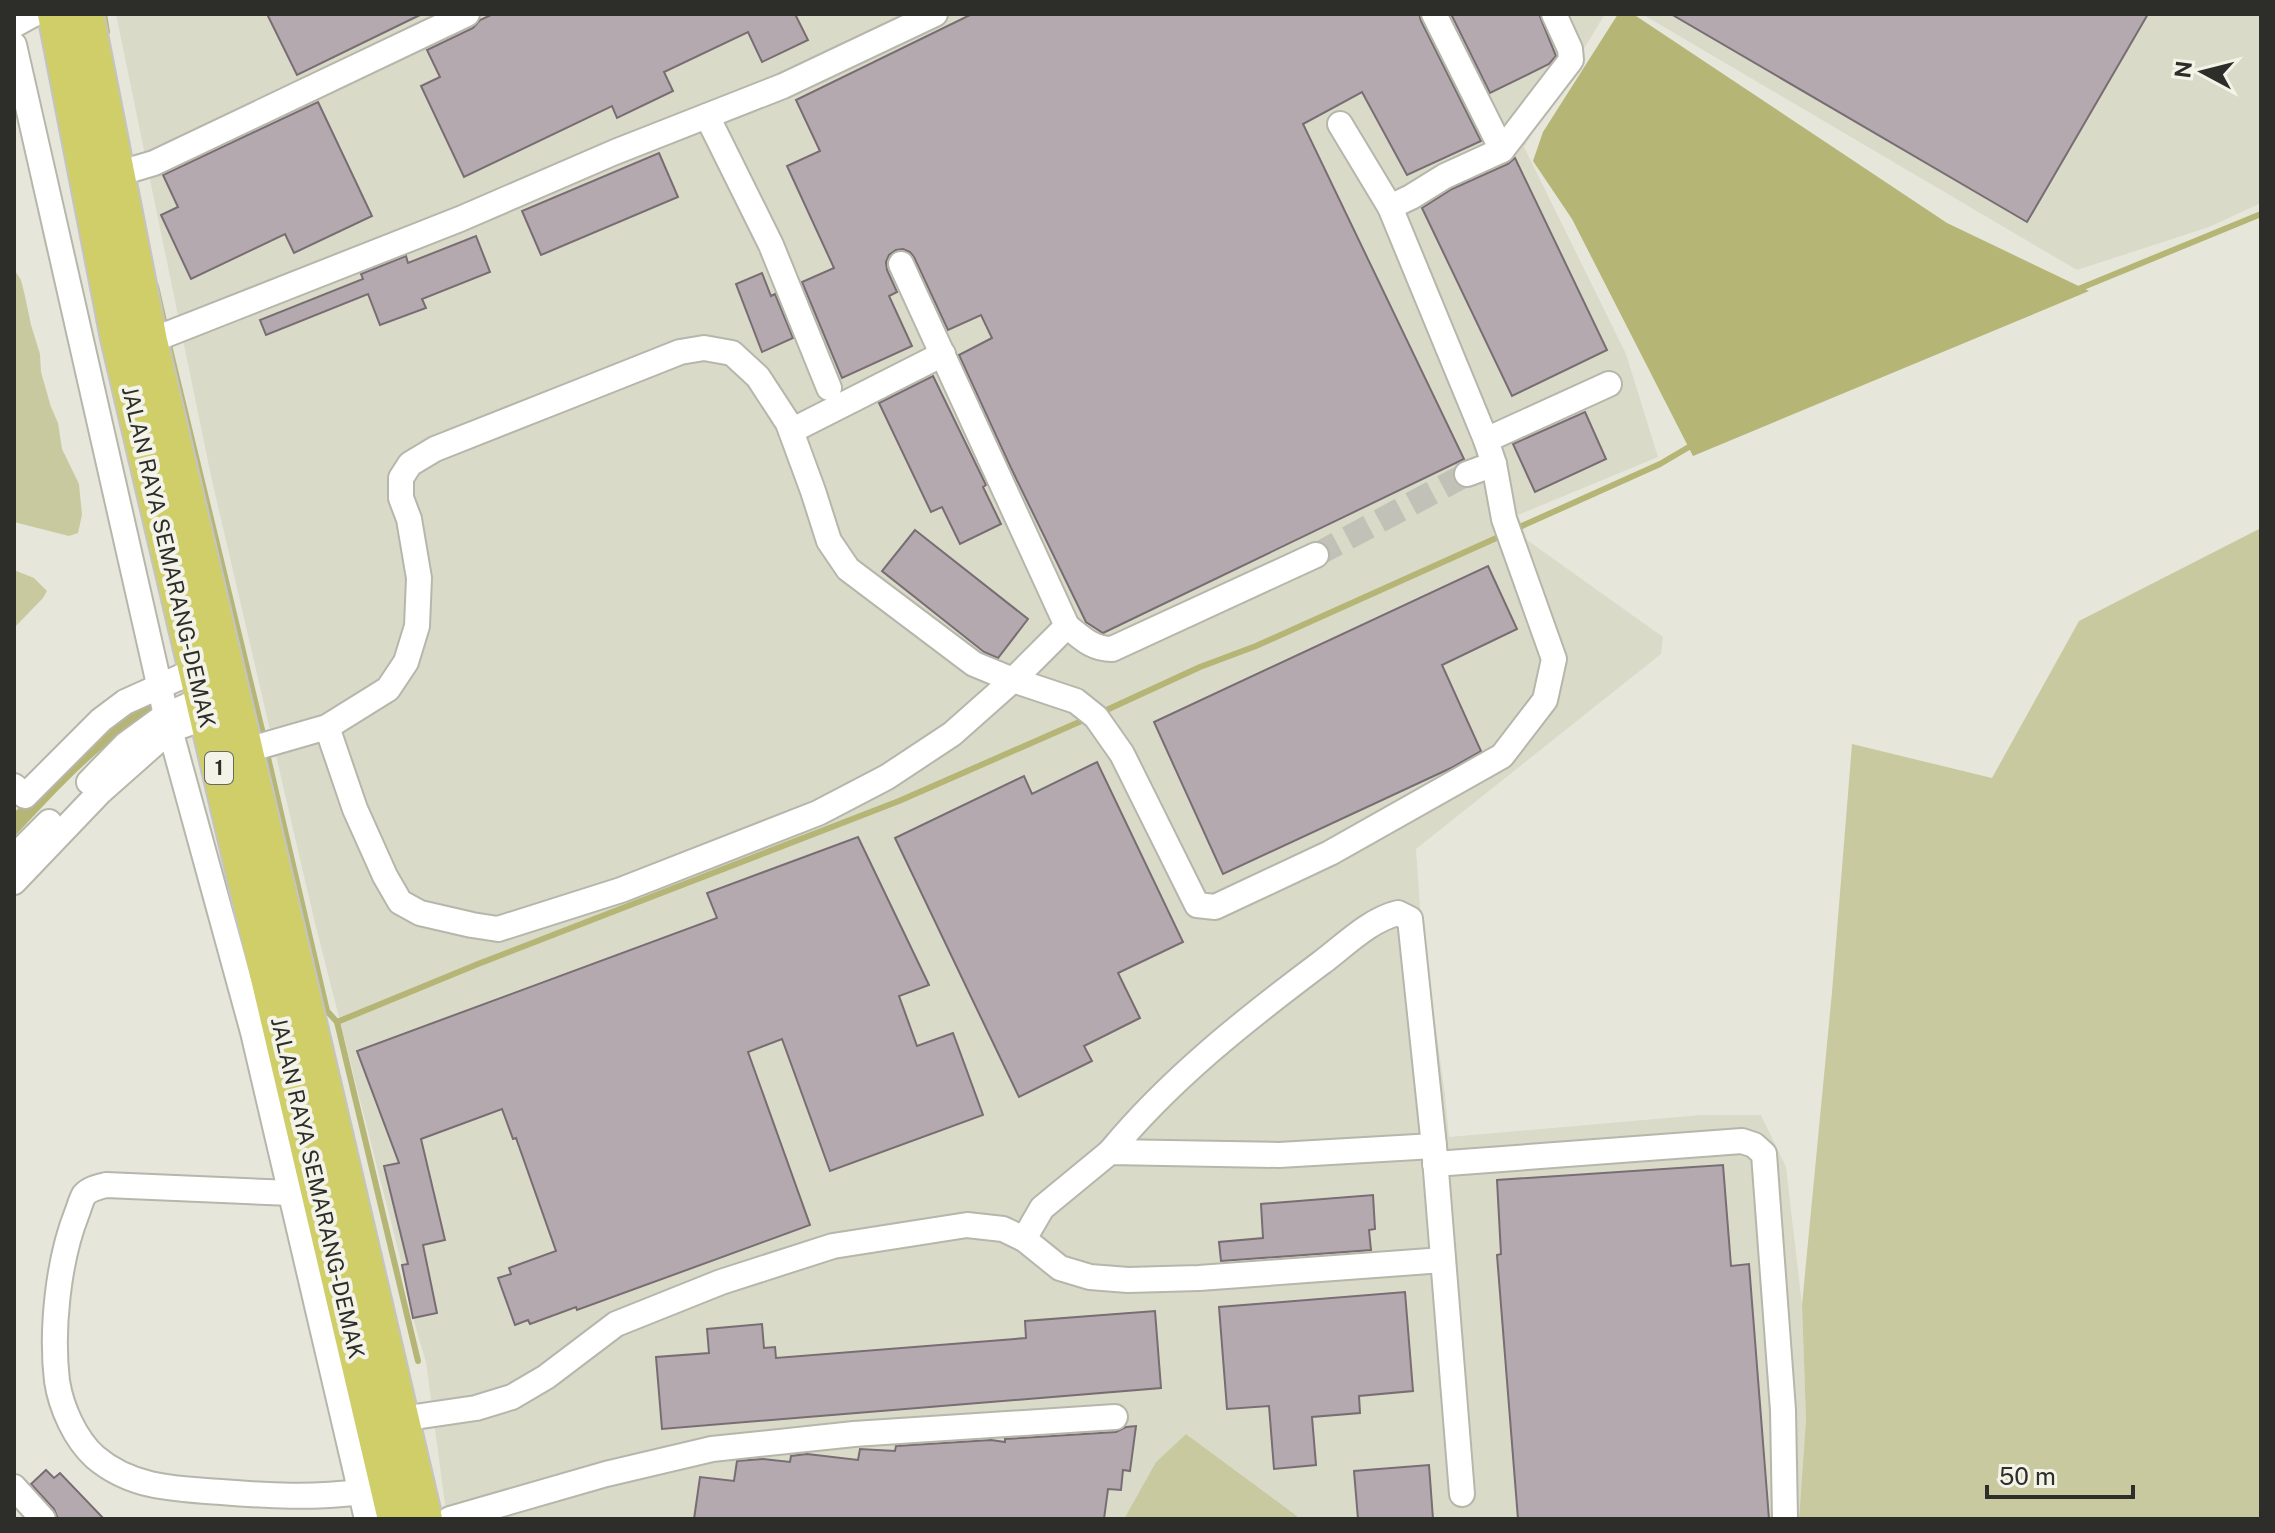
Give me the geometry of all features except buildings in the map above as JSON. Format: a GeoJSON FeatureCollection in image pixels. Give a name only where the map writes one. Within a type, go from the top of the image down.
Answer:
{"type":"FeatureCollection","features":[{"type":"Feature","properties":{"kind":"highway","name":"JALAN RAYA SEMARANG-DEMAK"},"geometry":{"type":"LineString","coordinates":[[55,14],[118,338],[210,699],[395,1519]]}},
{"type":"Feature","properties":{"kind":"highway","name":"JALAN RAYA SEMARANG-DEMAK"},"geometry":{"type":"LineString","coordinates":[[86,14],[150,341],[210,699],[244,751],[425,1519]]}},
{"type":"Feature","properties":{"kind":"street"},"geometry":{"type":"LineString","coordinates":[[14,25],[34,14]]}},
{"type":"Feature","properties":{"kind":"street"},"geometry":{"type":"LineString","coordinates":[[117,174],[154,163],[467,14]]}},
{"type":"Feature","properties":{"kind":"street"},"geometry":{"type":"LineString","coordinates":[[150,341],[460,219],[615,152],[783,86],[935,14]]}},
{"type":"Feature","properties":{"kind":"street"},"geometry":{"type":"LineString","coordinates":[[1434,14],[1502,150]]}},
{"type":"Feature","properties":{"kind":"street"},"geometry":{"type":"LineString","coordinates":[[1390,207],[1445,176],[1502,150],[1571,60],[1570,49],[1554,14]]}},
{"type":"Feature","properties":{"kind":"street"},"geometry":{"type":"LineString","coordinates":[[14,45],[159,686],[237,974],[367,1519]]}},
{"type":"Feature","properties":{"kind":"street"},"geometry":{"type":"LineString","coordinates":[[707,116],[771,245],[829,388]]}},
{"type":"Feature","properties":{"kind":"street"},"geometry":{"type":"LineString","coordinates":[[244,751],[327,727],[388,689],[406,662],[417,626],[419,578],[409,519],[401,498],[401,478],[410,464],[435,449],[680,352],[704,348],[732,353],[758,377],[788,423],[829,541],[848,569],[974,664],[1076,701],[1096,717],[1122,754],[1197,905],[1215,907],[1330,853],[1502,756],[1545,700],[1554,659],[1504,519],[1494,464],[1486,440],[1390,207],[1340,124]]}},
{"type":"Feature","properties":{"kind":"street"},"geometry":{"type":"LineString","coordinates":[[901,264],[1067,626],[1091,646],[1112,649],[1316,555]]}},
{"type":"Feature","properties":{"kind":"street"},"geometry":{"type":"LineString","coordinates":[[791,431],[943,354]]}},
{"type":"Feature","properties":{"kind":"street"},"geometry":{"type":"LineString","coordinates":[[1486,440],[1609,384]]}},
{"type":"Feature","properties":{"kind":"street"},"geometry":{"type":"LineString","coordinates":[[1467,474],[1494,464]]}},
{"type":"Feature","properties":{"kind":"street"},"geometry":{"type":"LineString","coordinates":[[327,727],[355,809],[400,902],[420,913],[498,929],[621,890],[818,813],[887,777],[952,734],[1067,626]]}},
{"type":"Feature","properties":{"kind":"street"},"geometry":{"type":"LineString","coordinates":[[18,796],[125,702],[159,686],[210,699]]}},
{"type":"Feature","properties":{"kind":"street"},"geometry":{"type":"LineString","coordinates":[[15,854],[125,745],[210,699]]}},
{"type":"Feature","properties":{"kind":"street"},"geometry":{"type":"LineString","coordinates":[[14,882],[168,722]]}},
{"type":"Feature","properties":{"kind":"street"},"geometry":{"type":"LineString","coordinates":[[1024,1239],[1042,1208],[1110,1152],[1194,1064],[1376,922],[1398,913],[1410,919],[1435,1155],[1462,1494]]}},
{"type":"Feature","properties":{"kind":"street"},"geometry":{"type":"LineString","coordinates":[[1110,1152],[1435,1155],[1742,1141],[1754,1145],[1764,1154],[1783,1410],[1785,1519]]}},
{"type":"Feature","properties":{"kind":"street"},"geometry":{"type":"LineString","coordinates":[[291,1193],[106,1185],[84,1195],[73,1224],[60,1284],[55,1345],[58,1384],[70,1423],[92,1455],[121,1476],[152,1486],[180,1490],[297,1498],[361,1492]]}},
{"type":"Feature","properties":{"kind":"street"},"geometry":{"type":"LineString","coordinates":[[401,1419],[476,1408],[512,1397],[546,1377],[616,1324],[721,1282],[833,1246],[967,1225],[1003,1229],[1024,1239],[1060,1268],[1090,1277],[1128,1280],[1199,1278],[1443,1260]]}},
{"type":"Feature","properties":{"kind":"street"},"geometry":{"type":"LineString","coordinates":[[450,1519],[606,1474],[712,1449],[854,1434],[1115,1417]]}},
{"type":"Feature","properties":{"kind":"street"},"geometry":{"type":"LineString","coordinates":[[14,1487],[43,1519]]}},
{"type":"Feature","properties":{"kind":"shaded area"},"geometry":{"type":"Polygon","coordinates":[[[116,14],[1605,14],[1524,147],[1626,354],[1658,457],[1518,515],[1527,540],[1663,637],[1661,654],[1416,849],[1421,921],[1449,1137],[1701,1115],[1761,1115],[1786,1167],[1802,1305],[1806,1420],[1799,1519],[1301,1519],[1186,1434],[1156,1462],[1124,1519],[447,1519],[426,1362],[314,919],[211,476],[116,14]]]}},
{"type":"Feature","properties":{"kind":"shaded area"},"geometry":{"type":"Polygon","coordinates":[[[1618,14],[1633,14],[1947,223],[2089,291],[1693,456],[1572,219],[1533,161],[1543,132],[1618,14]]]}},
{"type":"Feature","properties":{"kind":"shaded area"},"geometry":{"type":"Polygon","coordinates":[[[1642,14],[2261,14],[2261,203],[2209,227],[2077,270],[1642,14]]]}},
{"type":"Feature","properties":{"kind":"shaded area"},"geometry":{"type":"Polygon","coordinates":[[[151,700],[156,710],[98,752],[14,837],[14,813],[89,735],[151,700]]]}},
{"type":"Feature","properties":{"kind":"green space"},"geometry":{"type":"Polygon","coordinates":[[[14,269],[21,280],[62,449],[79,484],[82,515],[78,533],[69,536],[14,522],[14,269]]]}},
{"type":"Feature","properties":{"kind":"green space"},"geometry":{"type":"Polygon","coordinates":[[[2261,528],[2261,1519],[1799,1519],[1806,1420],[1802,1305],[1852,744],[1992,778],[2079,621],[2261,528]]]}},
{"type":"Feature","properties":{"kind":"green space"},"geometry":{"type":"Polygon","coordinates":[[[14,570],[34,578],[47,591],[14,628],[14,570]]]}},
{"type":"Feature","properties":{"kind":"green space"},"geometry":{"type":"Polygon","coordinates":[[[1186,1434],[1301,1519],[1124,1519],[1156,1462],[1186,1434]]]}},
{"type":"Feature","properties":{"kind":"waterway"},"geometry":{"type":"LineString","coordinates":[[104,14],[107,32]]}},
{"type":"Feature","properties":{"kind":"waterway"},"geometry":{"type":"LineString","coordinates":[[2076,290],[2261,214]]}},
{"type":"Feature","properties":{"kind":"waterway"},"geometry":{"type":"LineString","coordinates":[[156,286],[166,330]]}},
{"type":"Feature","properties":{"kind":"waterway"},"geometry":{"type":"LineString","coordinates":[[168,341],[264,738]]}},
{"type":"Feature","properties":{"kind":"waterway"},"geometry":{"type":"LineString","coordinates":[[1513,530],[1660,464],[1694,444]]}},
{"type":"Feature","properties":{"kind":"waterway"},"geometry":{"type":"LineString","coordinates":[[1100,713],[1503,535]]}},
{"type":"Feature","properties":{"kind":"waterway"},"geometry":{"type":"LineString","coordinates":[[337,1022],[899,801],[1086,719]]}},
{"type":"Feature","properties":{"kind":"waterway"},"geometry":{"type":"LineString","coordinates":[[266,749],[327,1011],[337,1022],[418,1361]]}},
{"type":"Feature","properties":{"kind":"tunnel"},"geometry":{"type":"LineString","coordinates":[[1316,555],[1467,474]]}}]}
